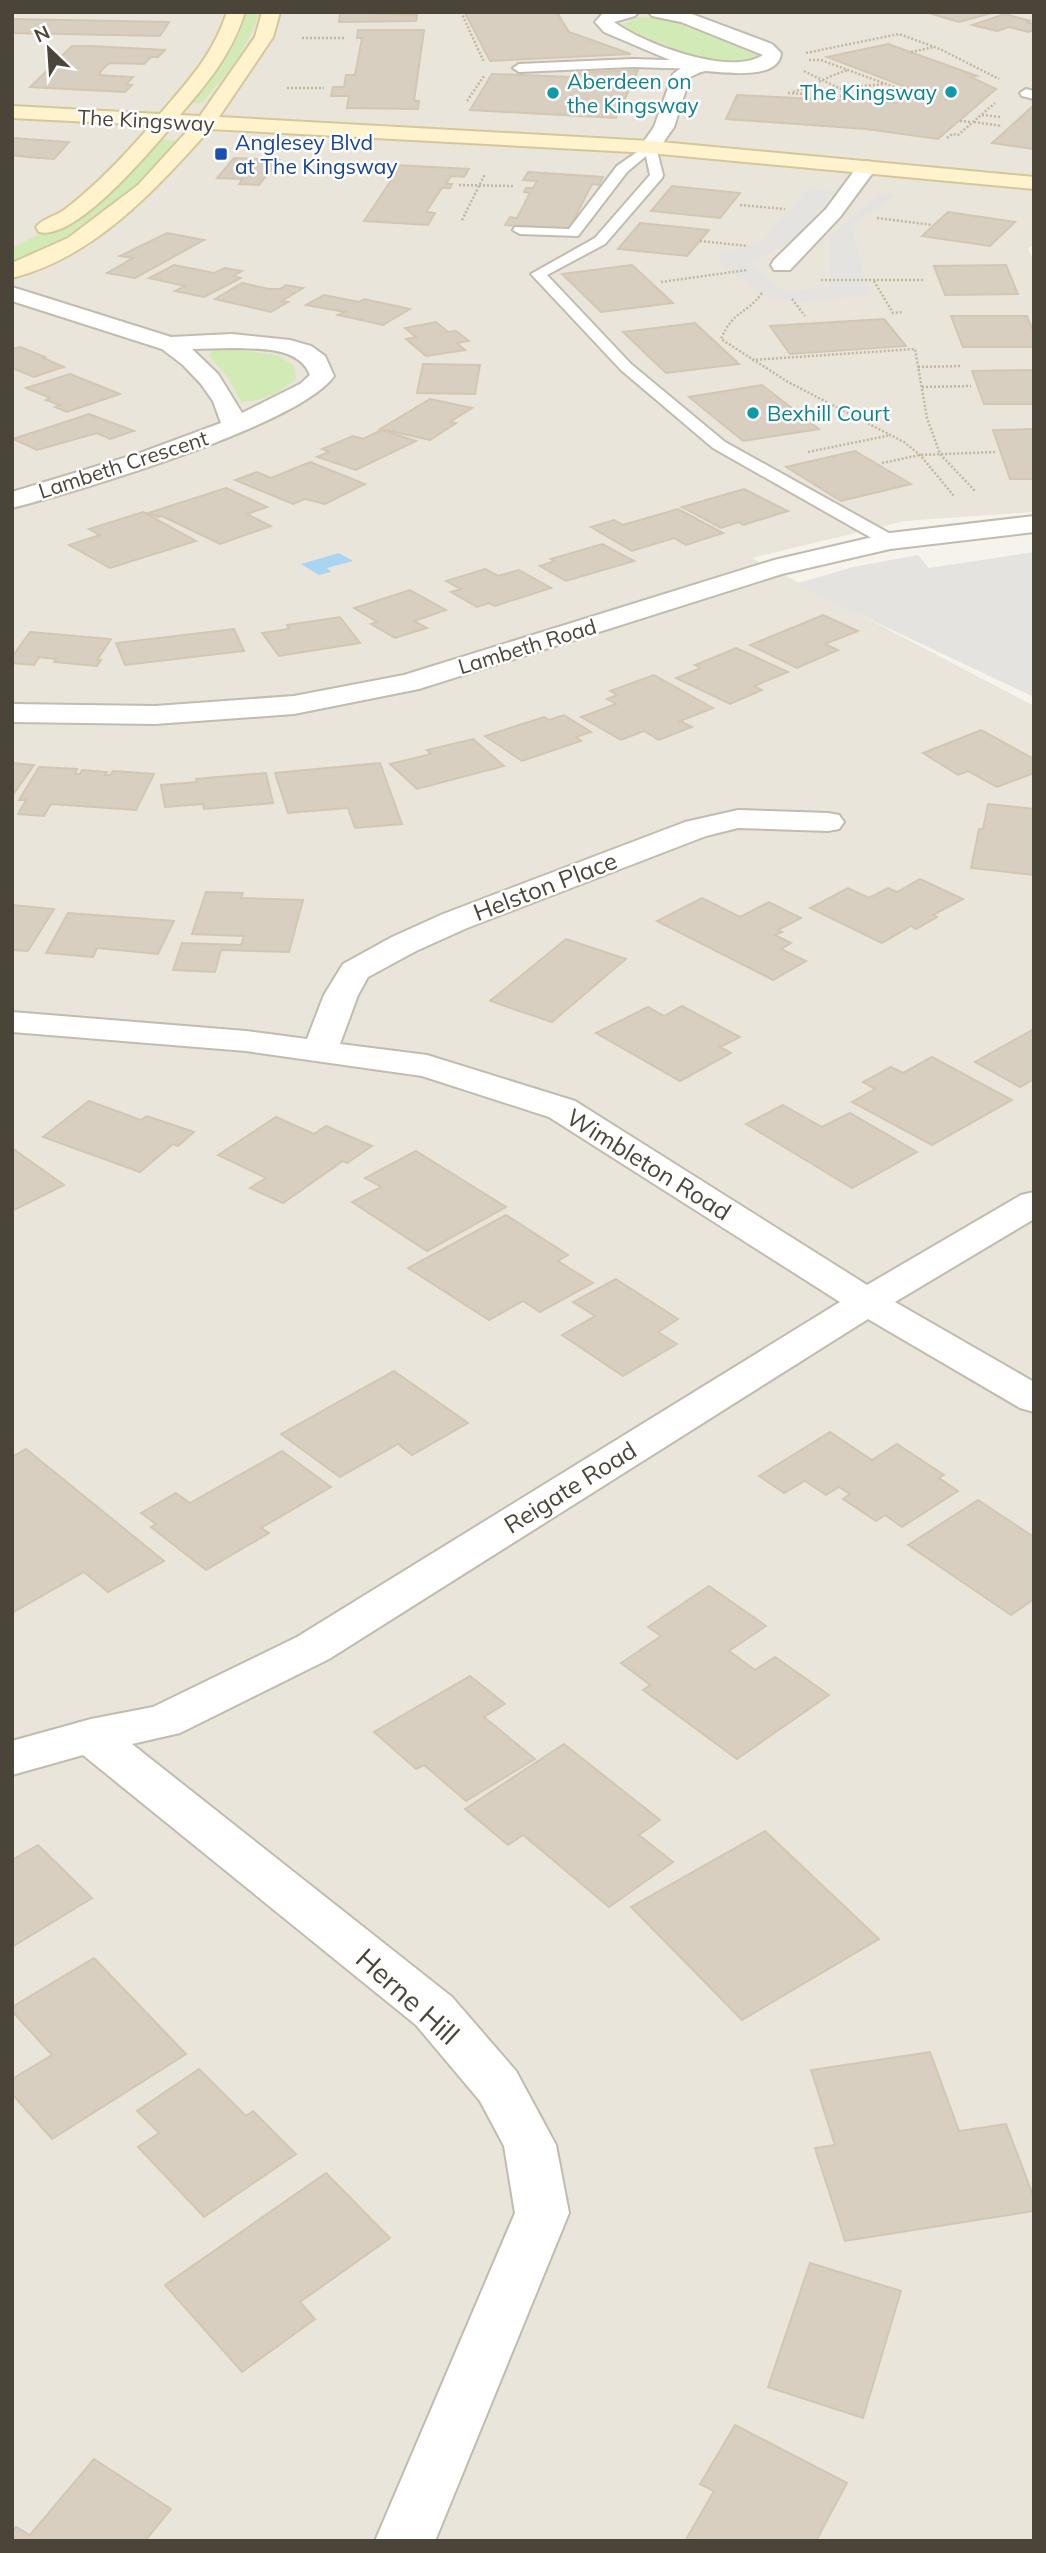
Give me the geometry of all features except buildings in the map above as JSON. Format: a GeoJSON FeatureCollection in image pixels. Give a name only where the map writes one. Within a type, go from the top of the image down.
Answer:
{"type":"FeatureCollection","features":[{"type":"Feature","properties":{"kind":"street"},"geometry":{"type":"LineString","coordinates":[[24,239],[70,216],[120,172],[209,69],[227,40],[236,12]]}},
{"type":"Feature","properties":{"kind":"street"},"geometry":{"type":"LineString","coordinates":[[12,271],[76,243],[145,189],[205,123],[259,47],[271,12]]}},
{"type":"Feature","properties":{"kind":"street"},"geometry":{"type":"LineString","coordinates":[[629,12],[610,16],[604,22],[610,28],[700,65],[744,68],[772,58],[772,53],[686,18],[658,12]]}},
{"type":"Feature","properties":{"kind":"street"},"geometry":{"type":"LineString","coordinates":[[650,147],[664,127],[682,74],[700,65]]}},
{"type":"Feature","properties":{"kind":"street","name":"The Kingsway"},"geometry":{"type":"LineString","coordinates":[[12,112],[650,147],[1034,183]]}},
{"type":"Feature","properties":{"kind":"street"},"geometry":{"type":"LineString","coordinates":[[782,265],[833,213],[867,167]]}},
{"type":"Feature","properties":{"kind":"street","name":"Lambeth Crescent"},"geometry":{"type":"LineString","coordinates":[[12,294],[170,344],[192,358],[199,366],[230,410],[234,426]]}},
{"type":"Feature","properties":{"kind":"street","name":"Lambeth Crescent"},"geometry":{"type":"LineString","coordinates":[[12,500],[149,458],[234,426],[308,389],[322,376],[322,367],[314,357],[295,349],[238,340],[170,344]]}},
{"type":"Feature","properties":{"kind":"street","name":"Lambeth Road"},"geometry":{"type":"LineString","coordinates":[[12,713],[155,715],[294,705],[409,683],[774,568],[890,541],[1034,524]]}},
{"type":"Feature","properties":{"kind":"street","name":"Helston Place"},"geometry":{"type":"LineString","coordinates":[[320,1051],[341,995],[355,971],[455,920],[696,829],[738,820],[828,821]]}},
{"type":"Feature","properties":{"kind":"street","name":"Wimbleton Road"},"geometry":{"type":"LineString","coordinates":[[12,1022],[246,1041],[427,1066],[562,1109],[867,1302],[1034,1399]]}},
{"type":"Feature","properties":{"kind":"street","name":"Reigate Road"},"geometry":{"type":"LineString","coordinates":[[12,1758],[91,1736],[164,1721],[313,1648],[867,1302],[1034,1203]]}},
{"type":"Feature","properties":{"kind":"street","name":"Herne Hill"},"geometry":{"type":"LineString","coordinates":[[91,1736],[434,2011],[498,2086],[530,2145],[542,2213],[405,2541]]}},
{"type":"Feature","properties":{"kind":"lane"},"geometry":{"type":"LineString","coordinates":[[519,68],[633,63],[700,65]]}},
{"type":"Feature","properties":{"kind":"lane"},"geometry":{"type":"LineString","coordinates":[[520,230],[573,233],[622,169],[650,147],[657,175],[600,241],[538,274],[626,367],[719,445],[890,541]]}},
{"type":"Feature","properties":{"kind":"path"},"geometry":{"type":"LineString","coordinates":[[461,12],[488,70],[461,110]]}},
{"type":"Feature","properties":{"kind":"path"},"geometry":{"type":"LineString","coordinates":[[804,54],[899,34],[934,47],[1003,81]]}},
{"type":"Feature","properties":{"kind":"path"},"geometry":{"type":"LineString","coordinates":[[298,38],[345,38]]}},
{"type":"Feature","properties":{"kind":"path"},"geometry":{"type":"LineString","coordinates":[[911,52],[934,47]]}},
{"type":"Feature","properties":{"kind":"path"},"geometry":{"type":"LineString","coordinates":[[809,60],[821,60],[905,91]]}},
{"type":"Feature","properties":{"kind":"path"},"geometry":{"type":"LineString","coordinates":[[797,69],[857,97]]}},
{"type":"Feature","properties":{"kind":"path"},"geometry":{"type":"LineString","coordinates":[[789,93],[817,85],[819,80],[848,70]]}},
{"type":"Feature","properties":{"kind":"path"},"geometry":{"type":"LineString","coordinates":[[836,88],[854,89],[885,83]]}},
{"type":"Feature","properties":{"kind":"path"},"geometry":{"type":"LineString","coordinates":[[277,87],[324,88]]}},
{"type":"Feature","properties":{"kind":"path"},"geometry":{"type":"LineString","coordinates":[[777,93],[891,99]]}},
{"type":"Feature","properties":{"kind":"path"},"geometry":{"type":"LineString","coordinates":[[943,142],[952,134],[958,135],[1001,97]]}},
{"type":"Feature","properties":{"kind":"path"},"geometry":{"type":"LineString","coordinates":[[981,115],[1009,118]]}},
{"type":"Feature","properties":{"kind":"path"},"geometry":{"type":"LineString","coordinates":[[960,121],[1002,126]]}},
{"type":"Feature","properties":{"kind":"path"},"geometry":{"type":"LineString","coordinates":[[462,220],[489,167]]}},
{"type":"Feature","properties":{"kind":"path"},"geometry":{"type":"LineString","coordinates":[[459,185],[513,186]]}},
{"type":"Feature","properties":{"kind":"path"},"geometry":{"type":"LineString","coordinates":[[833,213],[932,225]]}},
{"type":"Feature","properties":{"kind":"path"},"geometry":{"type":"LineString","coordinates":[[751,360],[915,349],[927,418],[940,454],[981,498],[956,499],[920,455],[891,435],[788,382],[751,360],[718,339],[729,320],[756,301],[782,265]]}},
{"type":"Feature","properties":{"kind":"path"},"geometry":{"type":"LineString","coordinates":[[661,282],[782,265],[813,281],[923,280]]}},
{"type":"Feature","properties":{"kind":"path"},"geometry":{"type":"LineString","coordinates":[[873,280],[892,313],[903,313]]}},
{"type":"Feature","properties":{"kind":"path"},"geometry":{"type":"LineString","coordinates":[[790,354],[830,355]]}},
{"type":"Feature","properties":{"kind":"path"},"geometry":{"type":"LineString","coordinates":[[918,367],[961,366]]}},
{"type":"Feature","properties":{"kind":"path"},"geometry":{"type":"LineString","coordinates":[[922,387],[971,386]]}},
{"type":"Feature","properties":{"kind":"path"},"geometry":{"type":"LineString","coordinates":[[802,453],[891,435]]}},
{"type":"Feature","properties":{"kind":"path"},"geometry":{"type":"LineString","coordinates":[[882,463],[920,455],[995,452]]}},
{"type":"Feature","properties":{"kind":"path"},"geometry":{"type":"LineString","coordinates":[[970,499],[997,528]]}},
{"type":"Feature","properties":{"kind":"shaded area"},"geometry":{"type":"Polygon","coordinates":[[[12,12],[1034,12],[1034,244],[1028,249],[1034,261],[1034,512],[905,521],[752,558],[1034,706],[1034,2541],[12,2541],[12,12]]]}},
{"type":"Feature","properties":{"kind":"shaded area"},"geometry":{"type":"Polygon","coordinates":[[[807,189],[837,191],[791,241],[750,263],[785,292],[830,287],[830,237],[878,193],[897,195],[852,226],[870,295],[795,303],[765,297],[719,263],[719,255],[762,241],[807,189]]]}},
{"type":"Feature","properties":{"kind":"shaded area"},"geometry":{"type":"Polygon","coordinates":[[[1034,552],[1034,697],[795,584],[853,567],[918,555],[929,568],[1034,552]]]}},
{"type":"Feature","properties":{"kind":"green space"},"geometry":{"type":"Polygon","coordinates":[[[246,12],[259,12],[242,50],[202,103],[189,103],[231,49],[246,12]]]}},
{"type":"Feature","properties":{"kind":"green space"},"geometry":{"type":"Polygon","coordinates":[[[640,17],[668,19],[758,52],[757,56],[742,61],[708,59],[623,28],[623,24],[640,17]]]}},
{"type":"Feature","properties":{"kind":"green space"},"geometry":{"type":"Polygon","coordinates":[[[156,139],[179,141],[133,193],[84,227],[12,262],[12,248],[51,228],[156,139]]]}},
{"type":"Feature","properties":{"kind":"green space"},"geometry":{"type":"Polygon","coordinates":[[[223,348],[278,355],[294,366],[296,379],[271,395],[241,402],[229,379],[209,356],[212,350],[223,348]]]}},
{"type":"Feature","properties":{"kind":"water"},"geometry":{"type":"Polygon","coordinates":[[[339,553],[353,561],[327,568],[331,572],[319,575],[301,564],[339,553]]]}},
{"type":"Feature","properties":{"kind":"place","name":"The Kingsway"},"geometry":{"type":"Point","coordinates":[951,92]}},
{"type":"Feature","properties":{"kind":"place","name":"Aberdeen on the Kingsway"},"geometry":{"type":"Point","coordinates":[553,93]}},
{"type":"Feature","properties":{"kind":"place","name":"Anglesey Blvd at The Kingsway"},"geometry":{"type":"Point","coordinates":[221,154]}},
{"type":"Feature","properties":{"kind":"place","name":"Bexhill Court"},"geometry":{"type":"Point","coordinates":[753,413]}}]}
